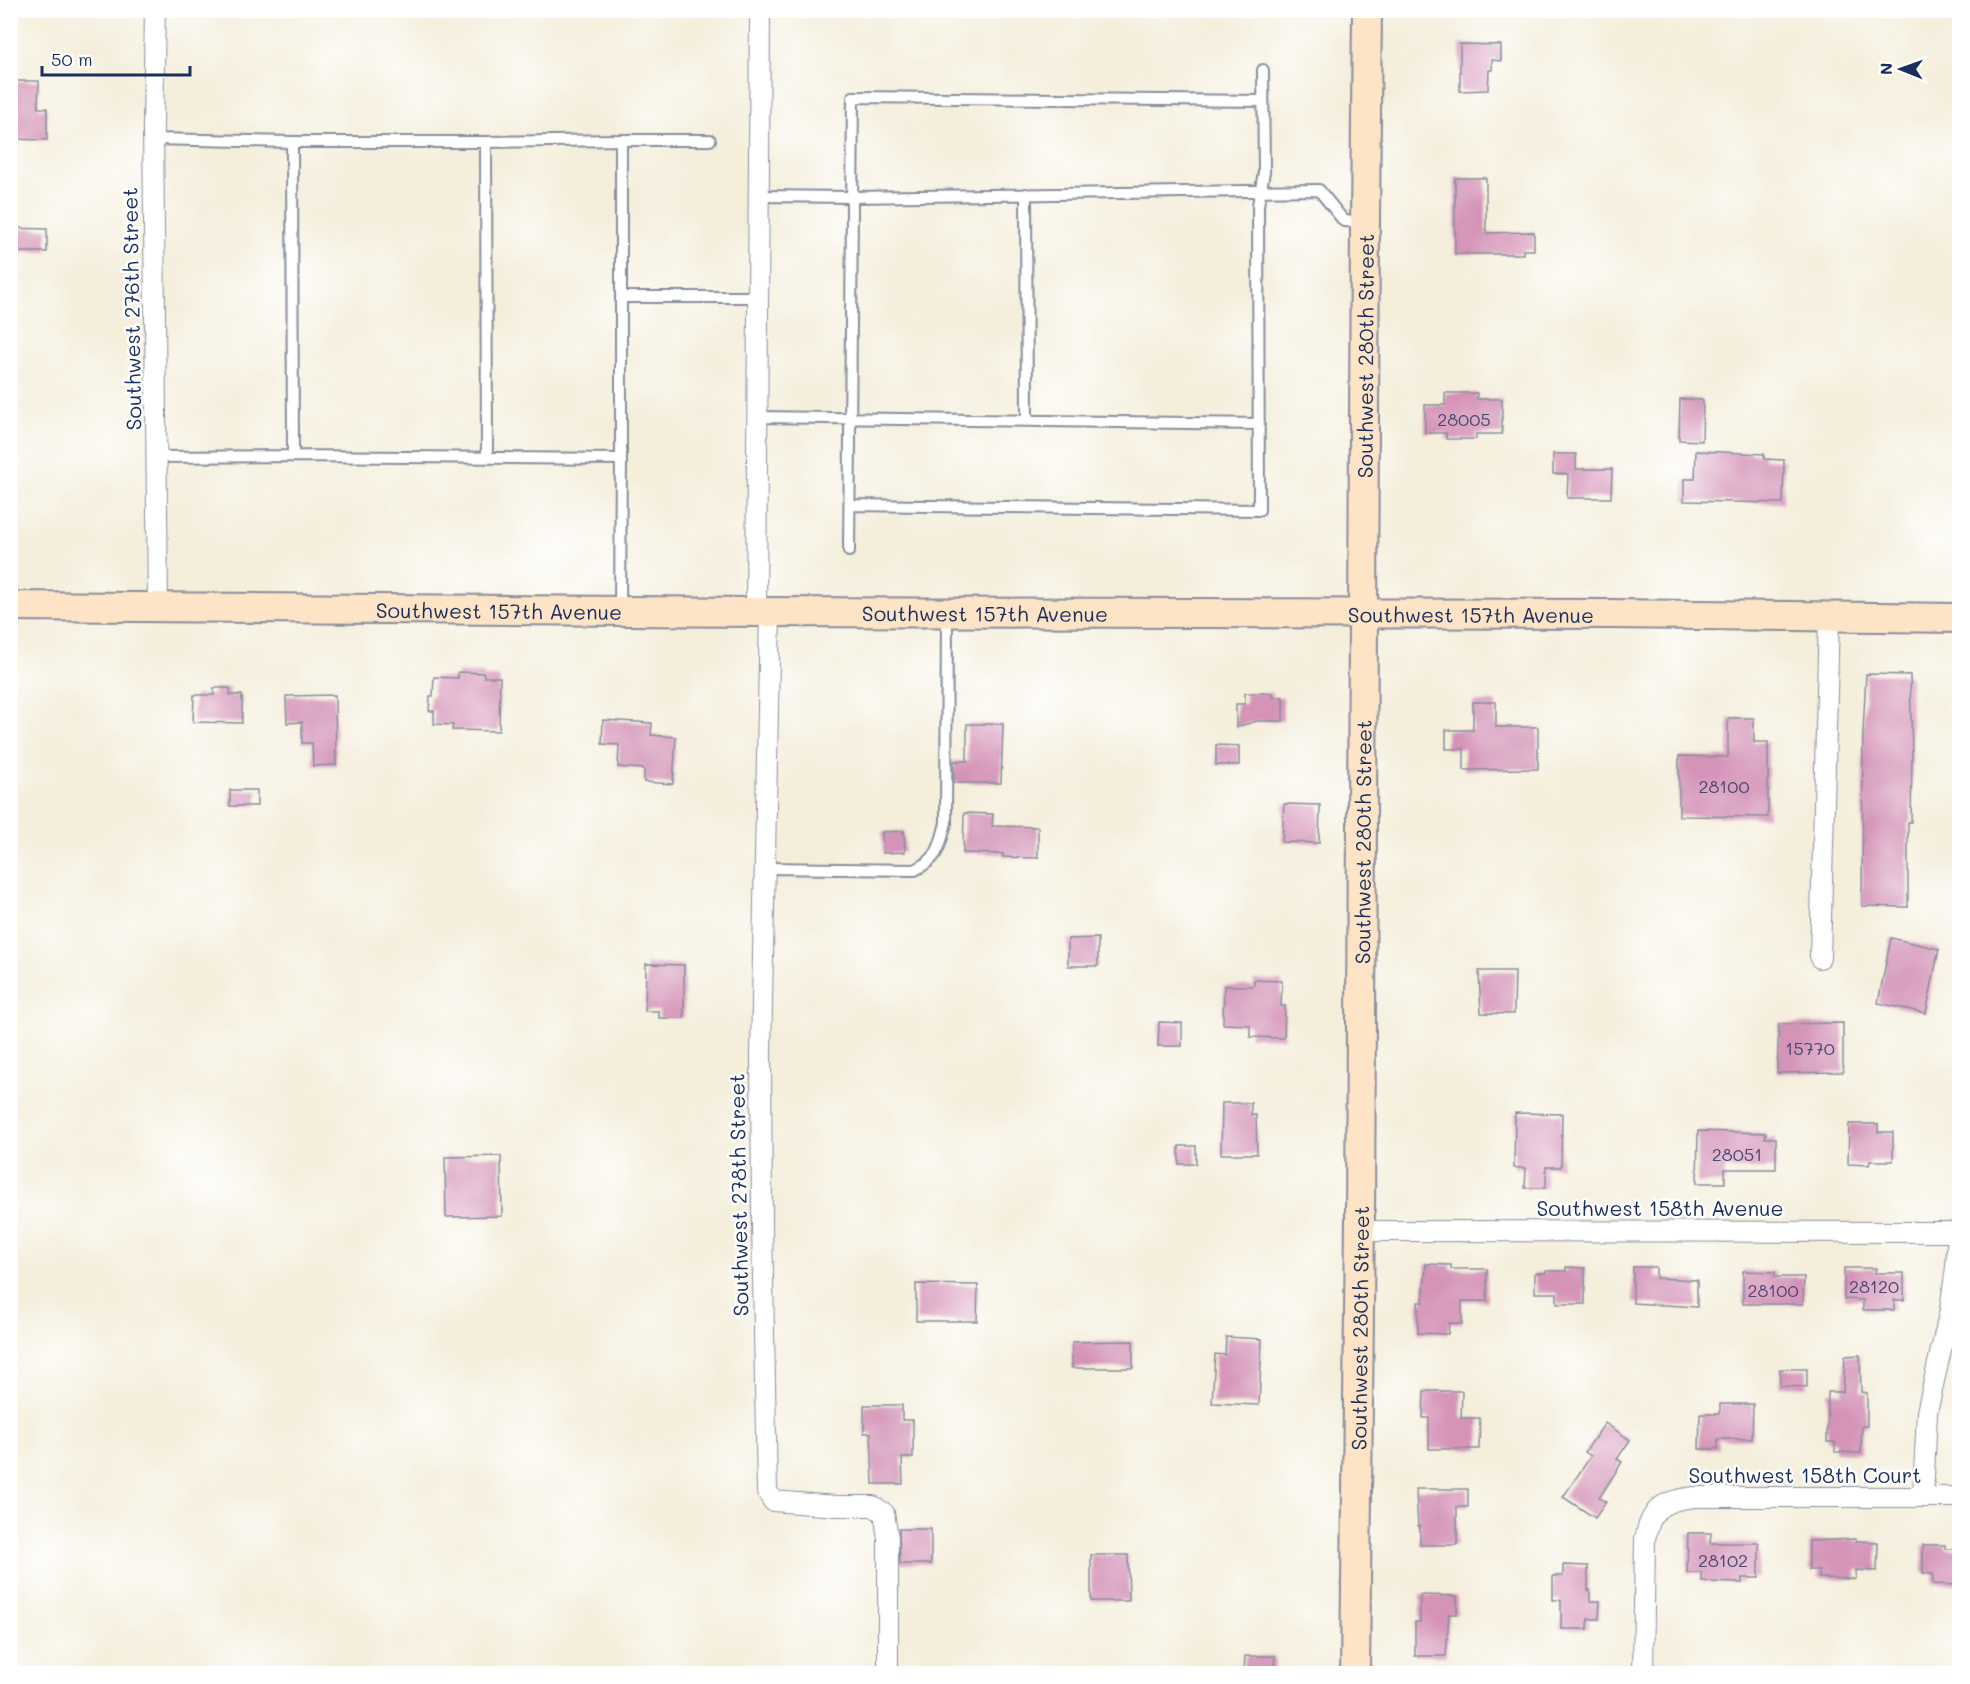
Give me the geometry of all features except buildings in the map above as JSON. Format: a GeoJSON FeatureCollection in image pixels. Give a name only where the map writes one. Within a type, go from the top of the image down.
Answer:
{"type":"FeatureCollection","features":[{"type":"Feature","properties":{"kind":"street","name":"Southwest 276th Street"},"geometry":{"type":"LineString","coordinates":[[155,10],[153,139],[158,606]]}},
{"type":"Feature","properties":{"kind":"street","name":"Southwest 278th Street"},"geometry":{"type":"LineString","coordinates":[[760,10],[758,417],[766,868],[761,1052],[767,1491],[773,1501],[825,1506],[873,1506],[884,1513],[888,1538],[888,1674]]}},
{"type":"Feature","properties":{"kind":"street","name":"Southwest 280th Street"},"geometry":{"type":"LineString","coordinates":[[1355,1674],[1360,1231],[1367,10]]}},
{"type":"Feature","properties":{"kind":"street","name":"Southwest 157th Avenue"},"geometry":{"type":"LineString","coordinates":[[10,606],[1959,618]]}},
{"type":"Feature","properties":{"kind":"street"},"geometry":{"type":"LineString","coordinates":[[1820,958],[1828,616]]}},
{"type":"Feature","properties":{"kind":"street","name":"Southwest 158th Avenue"},"geometry":{"type":"LineString","coordinates":[[1360,1231],[1959,1232]]}},
{"type":"Feature","properties":{"kind":"street"},"geometry":{"type":"LineString","coordinates":[[1923,1497],[1927,1412],[1950,1310],[1959,1232]]}},
{"type":"Feature","properties":{"kind":"street","name":"Southwest 158th Court"},"geometry":{"type":"LineString","coordinates":[[1643,1674],[1645,1539],[1655,1511],[1670,1501],[1696,1497],[1959,1497]]}},
{"type":"Feature","properties":{"kind":"lane"},"geometry":{"type":"LineString","coordinates":[[850,505],[1259,510],[1258,205],[1264,172],[1263,70]]}},
{"type":"Feature","properties":{"kind":"lane"},"geometry":{"type":"LineString","coordinates":[[849,551],[853,97],[1263,101]]}},
{"type":"Feature","properties":{"kind":"lane"},"geometry":{"type":"LineString","coordinates":[[153,139],[292,142],[710,140]]}},
{"type":"Feature","properties":{"kind":"lane"},"geometry":{"type":"LineString","coordinates":[[620,610],[621,140]]}},
{"type":"Feature","properties":{"kind":"lane"},"geometry":{"type":"LineString","coordinates":[[292,142],[293,456]]}},
{"type":"Feature","properties":{"kind":"lane"},"geometry":{"type":"LineString","coordinates":[[486,142],[487,457]]}},
{"type":"Feature","properties":{"kind":"lane"},"geometry":{"type":"LineString","coordinates":[[759,196],[852,197],[1319,190],[1344,221],[1365,222]]}},
{"type":"Feature","properties":{"kind":"lane"},"geometry":{"type":"LineString","coordinates":[[1026,194],[1027,420]]}},
{"type":"Feature","properties":{"kind":"lane"},"geometry":{"type":"LineString","coordinates":[[621,297],[758,297]]}},
{"type":"Feature","properties":{"kind":"lane"},"geometry":{"type":"LineString","coordinates":[[758,417],[1258,424]]}},
{"type":"Feature","properties":{"kind":"lane"},"geometry":{"type":"LineString","coordinates":[[157,457],[621,459]]}},
{"type":"Feature","properties":{"kind":"lane"},"geometry":{"type":"LineString","coordinates":[[766,868],[915,870],[931,862],[946,823],[947,612]]}}]}
